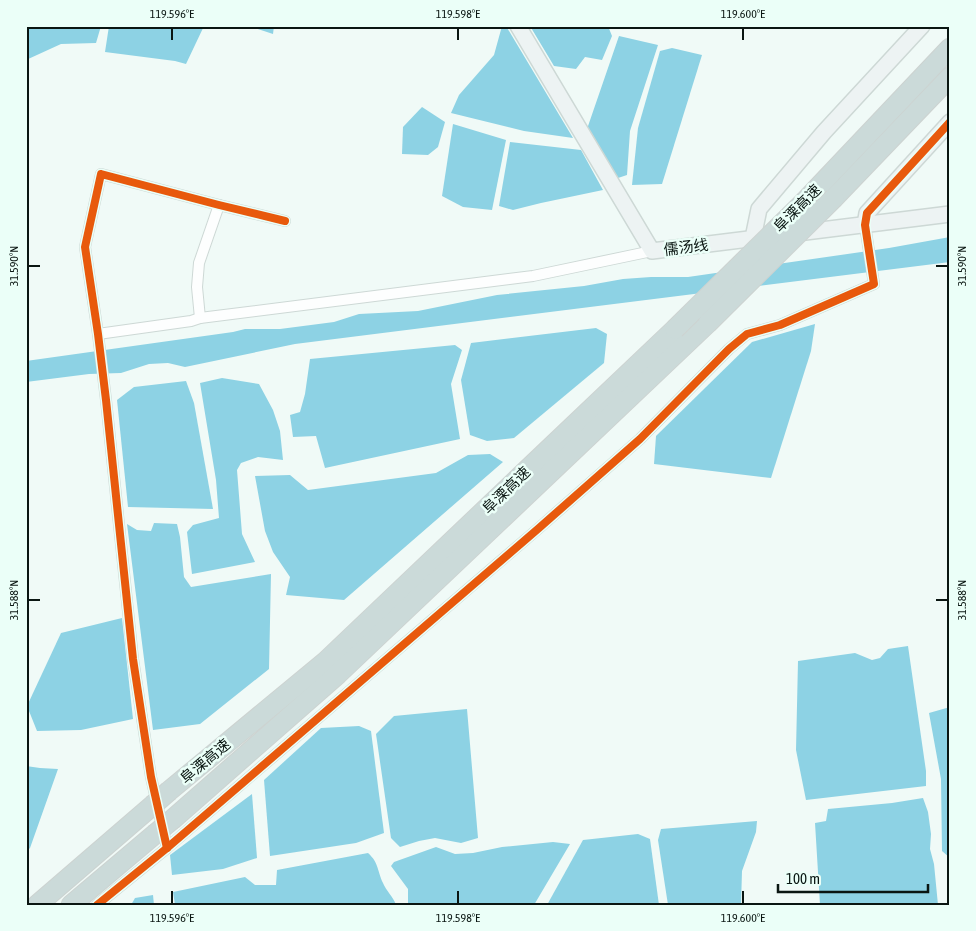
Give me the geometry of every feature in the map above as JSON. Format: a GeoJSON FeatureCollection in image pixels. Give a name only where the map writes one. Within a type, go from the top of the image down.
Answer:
{"type":"FeatureCollection","features":[{"type":"Feature","properties":{"kind":"highway","name":"阜溧高速"},"geometry":{"type":"LineString","coordinates":[[37,905],[169,791],[326,661],[675,329],[804,201],[950,48]]}},
{"type":"Feature","properties":{"kind":"highway","name":"阜溧高速"},"geometry":{"type":"LineString","coordinates":[[71,905],[161,841],[173,819],[338,674],[708,323],[834,198],[950,77]]}},
{"type":"Feature","properties":{"kind":"street","name":"儒汤线"},"geometry":{"type":"LineString","coordinates":[[518,26],[652,251],[950,214]]}},
{"type":"Feature","properties":{"kind":"street"},"geometry":{"type":"LineString","coordinates":[[753,238],[759,209],[824,132],[922,26]]}},
{"type":"Feature","properties":{"kind":"street"},"geometry":{"type":"LineString","coordinates":[[97,905],[161,841],[540,528],[640,439],[729,349],[747,334],[780,325],[874,284],[865,225],[867,213],[950,122]]}},
{"type":"Feature","properties":{"kind":"street"},"geometry":{"type":"LineString","coordinates":[[161,841],[133,659],[98,334],[84,247],[101,174],[285,221]]}},
{"type":"Feature","properties":{"kind":"street"},"geometry":{"type":"LineString","coordinates":[[200,318],[199,263],[219,205]]}},
{"type":"Feature","properties":{"kind":"street"},"geometry":{"type":"LineString","coordinates":[[98,334],[191,321],[200,318],[534,276],[652,251]]}},
{"type":"Feature","properties":{"kind":"water"},"geometry":{"type":"Polygon","coordinates":[[[26,26],[101,26],[96,43],[61,44],[26,60],[26,26]]]}},
{"type":"Feature","properties":{"kind":"water"},"geometry":{"type":"Polygon","coordinates":[[[109,26],[204,26],[186,64],[105,52],[109,26]]]}},
{"type":"Feature","properties":{"kind":"water"},"geometry":{"type":"Polygon","coordinates":[[[249,26],[274,26],[273,34],[249,26]]]}},
{"type":"Feature","properties":{"kind":"water"},"geometry":{"type":"Polygon","coordinates":[[[502,26],[506,26],[573,138],[524,131],[451,113],[459,95],[494,55],[502,26]]]}},
{"type":"Feature","properties":{"kind":"water"},"geometry":{"type":"Polygon","coordinates":[[[530,26],[608,26],[612,36],[602,60],[585,57],[576,69],[554,66],[530,26]]]}},
{"type":"Feature","properties":{"kind":"water"},"geometry":{"type":"Polygon","coordinates":[[[619,36],[658,45],[630,131],[627,175],[615,179],[587,129],[619,36]]]}},
{"type":"Feature","properties":{"kind":"water"},"geometry":{"type":"Polygon","coordinates":[[[672,48],[702,55],[662,184],[632,185],[638,128],[660,51],[672,48]]]}},
{"type":"Feature","properties":{"kind":"water"},"geometry":{"type":"Polygon","coordinates":[[[422,107],[445,122],[438,147],[428,155],[402,154],[403,127],[422,107]]]}},
{"type":"Feature","properties":{"kind":"water"},"geometry":{"type":"Polygon","coordinates":[[[453,124],[506,140],[492,210],[463,207],[442,196],[453,124]]]}},
{"type":"Feature","properties":{"kind":"water"},"geometry":{"type":"Polygon","coordinates":[[[510,142],[581,150],[603,190],[513,210],[499,206],[510,142]]]}},
{"type":"Feature","properties":{"kind":"water"},"geometry":{"type":"Polygon","coordinates":[[[950,237],[950,262],[295,344],[185,367],[168,363],[149,364],[121,373],[89,374],[26,382],[26,361],[245,329],[280,329],[334,322],[359,314],[418,311],[497,295],[584,286],[623,279],[688,277],[889,248],[950,237]]]}},
{"type":"Feature","properties":{"kind":"water"},"geometry":{"type":"Polygon","coordinates":[[[815,324],[811,351],[771,478],[654,464],[656,436],[752,342],[815,324]]]}},
{"type":"Feature","properties":{"kind":"water"},"geometry":{"type":"Polygon","coordinates":[[[596,328],[607,334],[604,363],[514,438],[487,441],[470,435],[461,380],[471,343],[596,328]]]}},
{"type":"Feature","properties":{"kind":"water"},"geometry":{"type":"Polygon","coordinates":[[[455,345],[462,350],[451,384],[460,439],[325,468],[316,436],[293,437],[290,415],[300,412],[305,394],[310,359],[455,345]]]}},
{"type":"Feature","properties":{"kind":"water"},"geometry":{"type":"Polygon","coordinates":[[[222,378],[259,384],[273,410],[280,431],[283,460],[258,457],[241,463],[237,470],[242,534],[255,562],[192,574],[187,532],[193,525],[219,518],[216,480],[200,383],[222,378]]]}},
{"type":"Feature","properties":{"kind":"water"},"geometry":{"type":"Polygon","coordinates":[[[186,381],[194,403],[213,509],[128,507],[117,400],[134,387],[186,381]]]}},
{"type":"Feature","properties":{"kind":"water"},"geometry":{"type":"Polygon","coordinates":[[[490,454],[503,462],[344,600],[286,595],[290,577],[273,552],[265,531],[255,476],[290,475],[308,490],[436,473],[468,455],[490,454]]]}},
{"type":"Feature","properties":{"kind":"water"},"geometry":{"type":"Polygon","coordinates":[[[154,523],[177,524],[184,577],[191,587],[271,574],[269,669],[200,724],[153,730],[127,524],[137,530],[151,531],[154,523]]]}},
{"type":"Feature","properties":{"kind":"water"},"geometry":{"type":"Polygon","coordinates":[[[122,618],[133,719],[81,730],[37,731],[27,706],[61,633],[122,618]]]}},
{"type":"Feature","properties":{"kind":"water"},"geometry":{"type":"Polygon","coordinates":[[[908,646],[926,771],[926,786],[806,800],[796,750],[798,661],[855,653],[872,660],[880,658],[888,649],[908,646]]]}},
{"type":"Feature","properties":{"kind":"water"},"geometry":{"type":"Polygon","coordinates":[[[950,707],[950,858],[942,851],[941,779],[929,713],[950,707]]]}},
{"type":"Feature","properties":{"kind":"water"},"geometry":{"type":"Polygon","coordinates":[[[467,709],[478,838],[461,843],[435,838],[400,847],[391,838],[376,734],[394,716],[467,709]]]}},
{"type":"Feature","properties":{"kind":"water"},"geometry":{"type":"Polygon","coordinates":[[[359,726],[371,731],[384,833],[356,843],[270,856],[264,780],[321,728],[359,726]]]}},
{"type":"Feature","properties":{"kind":"water"},"geometry":{"type":"Polygon","coordinates":[[[26,766],[58,769],[30,848],[26,852],[26,766]]]}},
{"type":"Feature","properties":{"kind":"water"},"geometry":{"type":"Polygon","coordinates":[[[252,794],[257,858],[223,869],[172,875],[170,855],[252,794]]]}},
{"type":"Feature","properties":{"kind":"water"},"geometry":{"type":"Polygon","coordinates":[[[923,798],[928,812],[931,834],[930,849],[934,864],[938,905],[820,905],[815,823],[826,821],[828,809],[923,798]]]}},
{"type":"Feature","properties":{"kind":"water"},"geometry":{"type":"Polygon","coordinates":[[[757,821],[756,832],[742,871],[741,905],[668,905],[658,840],[661,829],[757,821]]]}},
{"type":"Feature","properties":{"kind":"water"},"geometry":{"type":"Polygon","coordinates":[[[638,834],[650,839],[659,905],[547,905],[583,840],[638,834]]]}},
{"type":"Feature","properties":{"kind":"water"},"geometry":{"type":"Polygon","coordinates":[[[553,842],[570,844],[534,905],[408,905],[408,889],[391,866],[394,862],[436,847],[455,854],[553,842]]]}},
{"type":"Feature","properties":{"kind":"water"},"geometry":{"type":"Polygon","coordinates":[[[368,853],[376,863],[384,886],[396,905],[175,905],[173,892],[245,877],[255,885],[276,885],[277,870],[368,853]]]}},
{"type":"Feature","properties":{"kind":"water"},"geometry":{"type":"Polygon","coordinates":[[[153,895],[154,905],[131,905],[135,898],[153,895]]]}},
{"type":"Feature","properties":{"kind":"cycle path"},"geometry":{"type":"LineString","coordinates":[[97,905],[167,848],[539,528],[640,439],[729,349],[747,334],[780,325],[874,284],[865,225],[867,213],[950,122]]}},
{"type":"Feature","properties":{"kind":"cycle path"},"geometry":{"type":"LineString","coordinates":[[167,848],[151,777],[133,659],[106,400],[85,247],[101,174],[285,221]]}}]}
